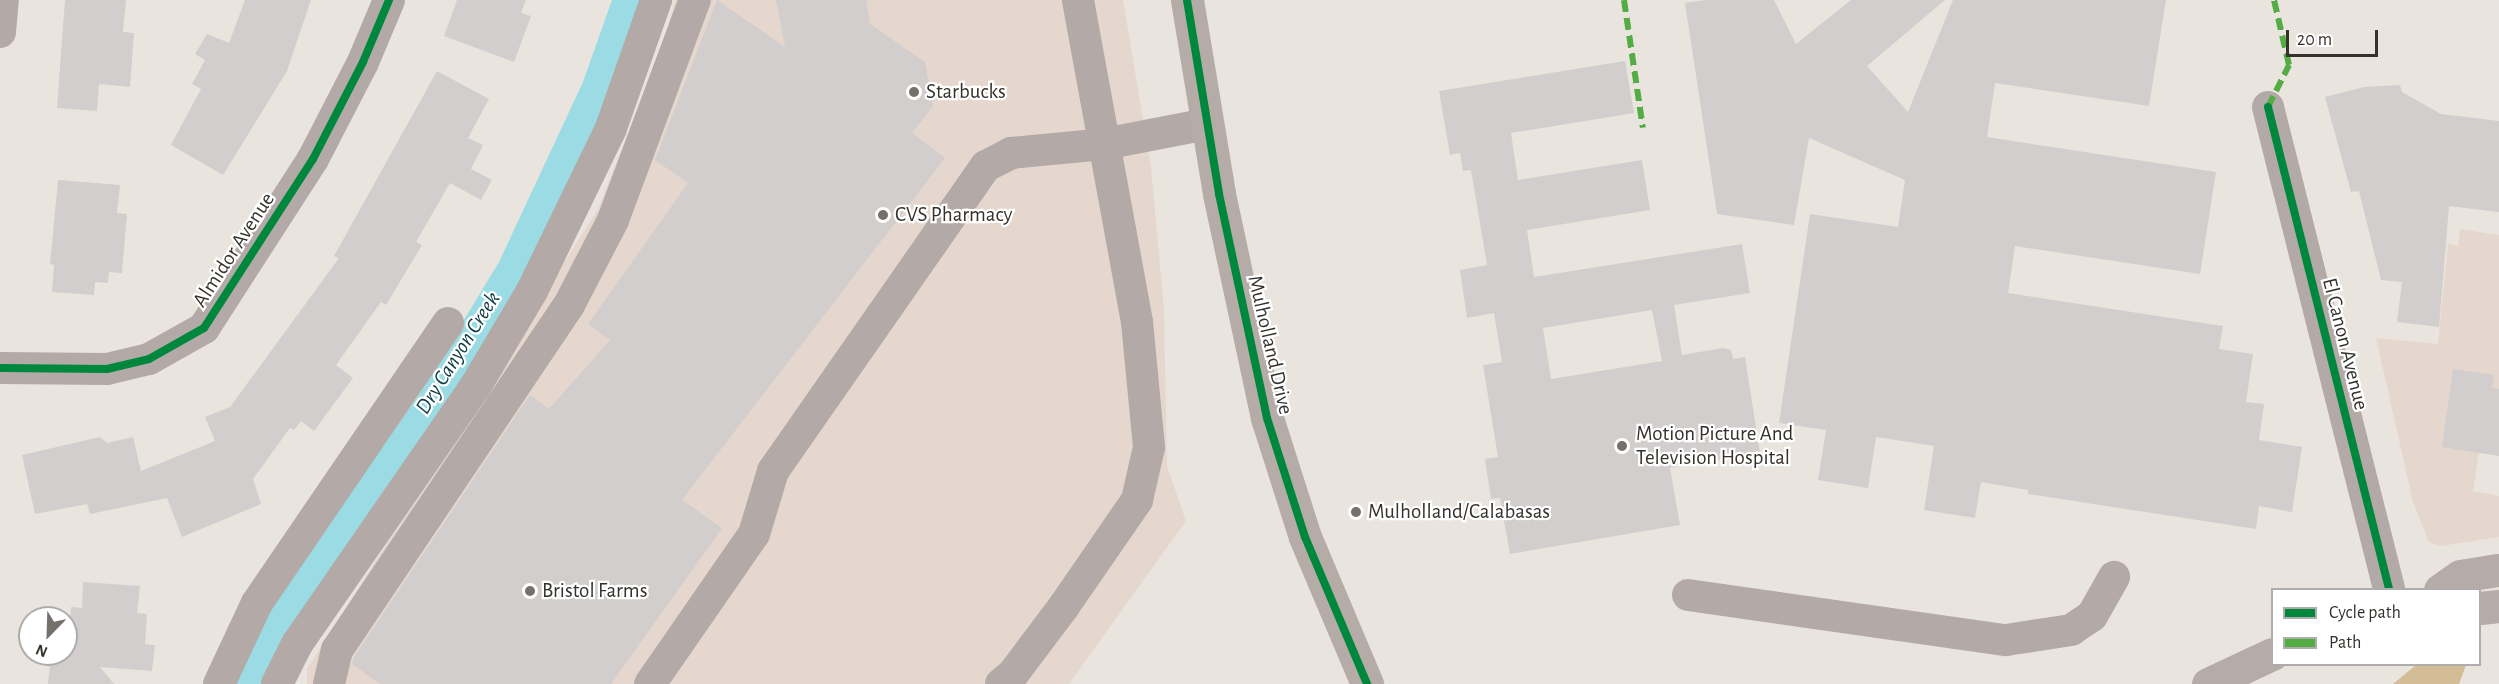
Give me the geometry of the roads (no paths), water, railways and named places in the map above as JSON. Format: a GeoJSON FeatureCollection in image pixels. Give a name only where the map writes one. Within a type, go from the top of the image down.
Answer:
{"type":"FeatureCollection","features":[{"type":"Feature","properties":{"kind":"main road","name":"Mulholland Drive"},"geometry":{"type":"LineString","coordinates":[[1186,0],[1207,124],[1267,418],[1305,537],[1367,684]]}},
{"type":"Feature","properties":{"kind":"main road"},"geometry":{"type":"LineString","coordinates":[[2443,588],[2460,576],[2499,570]]}},
{"type":"Feature","properties":{"kind":"main road"},"geometry":{"type":"LineString","coordinates":[[2481,608],[2499,606]]}},
{"type":"Feature","properties":{"kind":"main road"},"geometry":{"type":"LineString","coordinates":[[2208,684],[2271,654]]}},
{"type":"Feature","properties":{"kind":"street"},"geometry":{"type":"LineString","coordinates":[[0,32],[3,0]]}},
{"type":"Feature","properties":{"kind":"street","name":"Almidor Avenue"},"geometry":{"type":"LineString","coordinates":[[0,368],[107,369],[149,359],[204,328],[314,159],[363,62],[389,0]]}},
{"type":"Feature","properties":{"kind":"street"},"geometry":{"type":"LineString","coordinates":[[277,684],[297,644],[475,387],[532,291],[611,128],[656,0]]}},
{"type":"Feature","properties":{"kind":"street"},"geometry":{"type":"LineString","coordinates":[[328,684],[337,650],[569,305],[613,220],[695,0]]}},
{"type":"Feature","properties":{"kind":"street"},"geometry":{"type":"LineString","coordinates":[[1001,684],[1051,623],[1137,500],[1149,447],[1137,322],[1078,0]]}},
{"type":"Feature","properties":{"kind":"street","name":"El Canon Avenue"},"geometry":{"type":"LineString","coordinates":[[2268,106],[2388,588]]}},
{"type":"Feature","properties":{"kind":"street"},"geometry":{"type":"LineString","coordinates":[[650,684],[753,534],[773,471],[986,166],[1011,153],[1104,144],[1207,124]]}},
{"type":"Feature","properties":{"kind":"street"},"geometry":{"type":"LineString","coordinates":[[219,684],[257,603],[448,323]]}},
{"type":"Feature","properties":{"kind":"street"},"geometry":{"type":"LineString","coordinates":[[1688,595],[2006,640],[2071,630],[2092,616],[2114,577]]}},
{"type":"Feature","properties":{"kind":"water","name":"Dry Canyon Creek"},"geometry":{"type":"Polygon","coordinates":[[[612,0],[643,0],[595,139],[515,295],[453,398],[266,684],[228,684],[240,650],[316,534],[416,399],[499,262],[583,82],[612,0]]]}},
{"type":"Feature","properties":{"kind":"place","name":"Starbucks"},"geometry":{"type":"Point","coordinates":[914,92]}},
{"type":"Feature","properties":{"kind":"place","name":"CVS Pharmacy"},"geometry":{"type":"Point","coordinates":[883,215]}},
{"type":"Feature","properties":{"kind":"place","name":"Motion Picture And Television Hospital"},"geometry":{"type":"Point","coordinates":[1622,446]}},
{"type":"Feature","properties":{"kind":"place","name":"Mulholland/Calabasas"},"geometry":{"type":"Point","coordinates":[1356,512]}},
{"type":"Feature","properties":{"kind":"place","name":"Bristol Farms"},"geometry":{"type":"Point","coordinates":[530,591]}}]}
